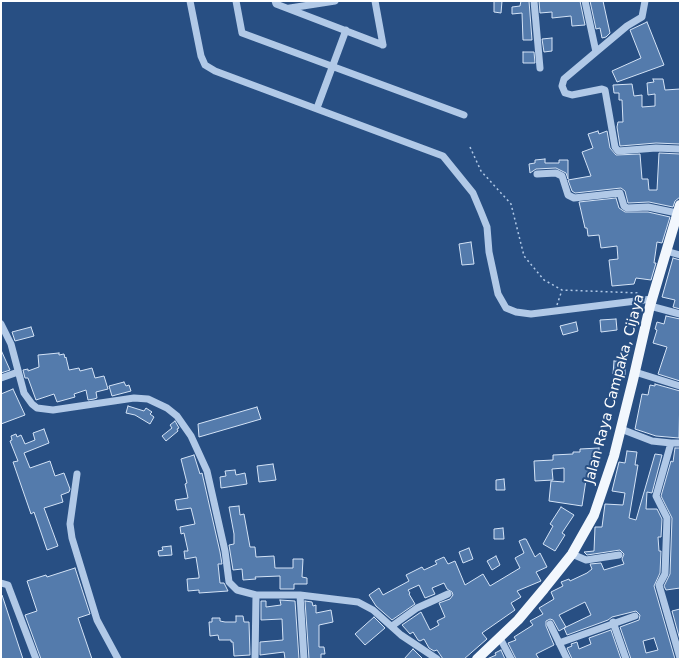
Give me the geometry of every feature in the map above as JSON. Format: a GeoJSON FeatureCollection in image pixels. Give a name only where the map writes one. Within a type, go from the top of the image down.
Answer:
{"type":"FeatureCollection","features":[{"type":"Feature","properties":{"kind":"main road","name":"Jalan Raya Campaka, Cijaya"},"geometry":{"type":"LineString","coordinates":[[477,659],[500,638],[544,590],[572,554],[594,515],[621,429],[652,300],[678,209]]}},
{"type":"Feature","properties":{"kind":"street"},"geometry":{"type":"LineString","coordinates":[[190,1],[201,56],[205,65],[215,71],[443,156],[473,193],[487,226],[489,252],[498,294],[506,308],[516,312],[531,314],[555,310],[652,300],[680,314]]}},
{"type":"Feature","properties":{"kind":"street"},"geometry":{"type":"LineString","coordinates":[[236,1],[242,33],[464,115]]}},
{"type":"Feature","properties":{"kind":"street"},"geometry":{"type":"LineString","coordinates":[[276,1],[276,4],[288,9],[383,45],[375,1]]}},
{"type":"Feature","properties":{"kind":"street"},"geometry":{"type":"LineString","coordinates":[[288,9],[335,1]]}},
{"type":"Feature","properties":{"kind":"street"},"geometry":{"type":"LineString","coordinates":[[534,1],[540,68]]}},
{"type":"Feature","properties":{"kind":"street"},"geometry":{"type":"LineString","coordinates":[[585,1],[596,52]]}},
{"type":"Feature","properties":{"kind":"street"},"geometry":{"type":"LineString","coordinates":[[645,1],[642,17],[627,26],[564,79],[562,86],[565,93],[572,95],[602,89],[605,90],[615,147],[618,151],[656,148],[680,149]]}},
{"type":"Feature","properties":{"kind":"street"},"geometry":{"type":"LineString","coordinates":[[317,108],[346,30]]}},
{"type":"Feature","properties":{"kind":"street"},"geometry":{"type":"LineString","coordinates":[[537,174],[556,173],[562,176],[568,195],[574,198],[620,193],[624,206],[627,208],[648,207],[678,209]]}},
{"type":"Feature","properties":{"kind":"street"},"geometry":{"type":"LineString","coordinates":[[666,251],[680,255]]}},
{"type":"Feature","properties":{"kind":"street"},"geometry":{"type":"LineString","coordinates":[[1,324],[11,344],[20,384],[27,398],[37,408],[44,410],[83,407],[117,400],[141,399],[156,402],[177,416],[191,436],[207,471],[225,551],[229,582],[242,592],[256,595],[300,595],[358,602],[373,610],[401,635],[437,659]]}},
{"type":"Feature","properties":{"kind":"street"},"geometry":{"type":"LineString","coordinates":[[1,378],[18,372]]}},
{"type":"Feature","properties":{"kind":"street"},"geometry":{"type":"LineString","coordinates":[[635,372],[680,386]]}},
{"type":"Feature","properties":{"kind":"street"},"geometry":{"type":"LineString","coordinates":[[621,429],[652,441],[680,443]]}},
{"type":"Feature","properties":{"kind":"street"},"geometry":{"type":"LineString","coordinates":[[671,443],[656,496],[667,518],[665,574],[659,585],[680,658]]}},
{"type":"Feature","properties":{"kind":"street"},"geometry":{"type":"LineString","coordinates":[[77,474],[70,524],[72,538],[97,620],[118,659]]}},
{"type":"Feature","properties":{"kind":"street"},"geometry":{"type":"LineString","coordinates":[[572,554],[586,560],[619,555]]}},
{"type":"Feature","properties":{"kind":"street"},"geometry":{"type":"LineString","coordinates":[[1,583],[8,585],[36,659]]}},
{"type":"Feature","properties":{"kind":"street"},"geometry":{"type":"LineString","coordinates":[[392,626],[417,608],[448,594]]}},
{"type":"Feature","properties":{"kind":"street"},"geometry":{"type":"LineString","coordinates":[[255,659],[256,595]]}},
{"type":"Feature","properties":{"kind":"street"},"geometry":{"type":"LineString","coordinates":[[300,595],[304,659]]}},
{"type":"Feature","properties":{"kind":"street"},"geometry":{"type":"LineString","coordinates":[[559,643],[613,622],[635,616]]}},
{"type":"Feature","properties":{"kind":"street"},"geometry":{"type":"LineString","coordinates":[[613,622],[626,659]]}},
{"type":"Feature","properties":{"kind":"street"},"geometry":{"type":"LineString","coordinates":[[550,624],[567,659]]}},
{"type":"Feature","properties":{"kind":"street"},"geometry":{"type":"LineString","coordinates":[[500,638],[512,659]]}},
{"type":"Feature","properties":{"kind":"path"},"geometry":{"type":"LineString","coordinates":[[470,147],[481,171],[511,204],[524,256],[544,280],[562,290],[652,300]]}},
{"type":"Feature","properties":{"kind":"path"},"geometry":{"type":"LineString","coordinates":[[555,310],[562,290]]}},
{"type":"Feature","properties":{"kind":"building"},"geometry":{"type":"Polygon","coordinates":[[[494,1],[502,1],[501,13],[494,12],[494,1]]]}},
{"type":"Feature","properties":{"kind":"building"},"geometry":{"type":"Polygon","coordinates":[[[521,1],[529,1],[532,40],[523,40],[522,13],[512,14],[512,7],[520,6],[521,1]]]}},
{"type":"Feature","properties":{"kind":"building"},"geometry":{"type":"Polygon","coordinates":[[[539,1],[580,1],[585,25],[572,26],[571,16],[552,18],[552,12],[540,13],[539,1]]]}},
{"type":"Feature","properties":{"kind":"building"},"geometry":{"type":"Polygon","coordinates":[[[590,1],[603,1],[610,33],[606,37],[602,38],[600,28],[596,29],[590,1]]]}},
{"type":"Feature","properties":{"kind":"building"},"geometry":{"type":"Polygon","coordinates":[[[647,22],[664,65],[617,82],[612,71],[641,58],[630,30],[647,22]]]}},
{"type":"Feature","properties":{"kind":"building"},"geometry":{"type":"Polygon","coordinates":[[[552,38],[552,51],[544,52],[542,39],[552,38]]]}},
{"type":"Feature","properties":{"kind":"building"},"geometry":{"type":"Polygon","coordinates":[[[523,52],[534,52],[535,63],[523,63],[523,52]]]}},
{"type":"Feature","properties":{"kind":"building"},"geometry":{"type":"Polygon","coordinates":[[[653,79],[663,79],[665,90],[680,89],[680,144],[656,143],[620,146],[617,127],[618,122],[623,122],[622,100],[619,100],[619,93],[614,93],[613,85],[632,84],[634,96],[642,95],[642,107],[655,106],[655,94],[648,95],[647,83],[654,82],[653,79]]]}},
{"type":"Feature","properties":{"kind":"building"},"geometry":{"type":"Polygon","coordinates":[[[598,131],[599,134],[607,131],[610,148],[616,155],[640,154],[642,179],[648,179],[649,190],[657,190],[659,153],[680,154],[680,197],[675,201],[673,207],[649,202],[628,203],[625,191],[621,188],[575,193],[572,191],[568,180],[591,176],[582,152],[593,148],[588,134],[598,131]]]}},
{"type":"Feature","properties":{"kind":"building"},"geometry":{"type":"Polygon","coordinates":[[[545,159],[545,163],[559,163],[559,160],[568,160],[568,179],[566,173],[556,168],[536,169],[530,173],[529,164],[535,163],[535,160],[545,159]]]}},
{"type":"Feature","properties":{"kind":"building"},"geometry":{"type":"Polygon","coordinates":[[[616,198],[619,208],[625,212],[648,212],[670,217],[662,243],[657,242],[654,263],[656,263],[651,280],[636,278],[634,284],[612,286],[609,260],[618,259],[617,246],[601,248],[599,235],[588,236],[579,202],[616,198]]]}},
{"type":"Feature","properties":{"kind":"building"},"geometry":{"type":"Polygon","coordinates":[[[471,242],[474,264],[462,265],[459,244],[471,242]]]}},
{"type":"Feature","properties":{"kind":"building"},"geometry":{"type":"Polygon","coordinates":[[[673,258],[680,260],[680,309],[673,307],[675,300],[662,297],[673,258]]]}},
{"type":"Feature","properties":{"kind":"building"},"geometry":{"type":"Polygon","coordinates":[[[666,316],[680,319],[680,381],[658,374],[667,347],[653,343],[657,330],[655,329],[657,322],[664,324],[666,316]]]}},
{"type":"Feature","properties":{"kind":"building"},"geometry":{"type":"Polygon","coordinates":[[[616,319],[617,330],[601,332],[600,320],[616,319]]]}},
{"type":"Feature","properties":{"kind":"building"},"geometry":{"type":"Polygon","coordinates":[[[576,322],[578,331],[563,335],[560,326],[576,322]]]}},
{"type":"Feature","properties":{"kind":"building"},"geometry":{"type":"Polygon","coordinates":[[[31,327],[34,336],[15,341],[12,332],[31,327]]]}},
{"type":"Feature","properties":{"kind":"building"},"geometry":{"type":"Polygon","coordinates":[[[1,350],[10,370],[1,373],[1,350]]]}},
{"type":"Feature","properties":{"kind":"building"},"geometry":{"type":"Polygon","coordinates":[[[59,353],[59,355],[64,354],[65,358],[66,357],[69,370],[79,368],[80,371],[92,368],[95,378],[104,376],[108,389],[96,392],[97,398],[88,400],[86,390],[74,394],[75,397],[57,402],[54,394],[36,400],[28,378],[25,378],[23,370],[28,369],[28,371],[39,367],[38,355],[59,353]]]}},
{"type":"Feature","properties":{"kind":"building"},"geometry":{"type":"Polygon","coordinates":[[[614,361],[625,362],[625,375],[613,374],[614,361]]]}},
{"type":"Feature","properties":{"kind":"building"},"geometry":{"type":"Polygon","coordinates":[[[124,382],[126,386],[129,385],[131,391],[112,396],[109,386],[124,382]]]}},
{"type":"Feature","properties":{"kind":"building"},"geometry":{"type":"Polygon","coordinates":[[[655,384],[680,391],[679,438],[656,436],[635,429],[642,394],[648,395],[650,385],[655,386],[655,384]]]}},
{"type":"Feature","properties":{"kind":"building"},"geometry":{"type":"Polygon","coordinates":[[[13,389],[25,415],[1,424],[1,394],[13,389]]]}},
{"type":"Feature","properties":{"kind":"building"},"geometry":{"type":"Polygon","coordinates":[[[128,406],[144,411],[146,408],[152,412],[150,414],[154,417],[150,424],[135,415],[126,413],[128,406]]]}},
{"type":"Feature","properties":{"kind":"building"},"geometry":{"type":"Polygon","coordinates":[[[257,407],[261,419],[199,437],[198,424],[257,407]]]}},
{"type":"Feature","properties":{"kind":"building"},"geometry":{"type":"Polygon","coordinates":[[[175,421],[179,428],[177,429],[178,431],[166,441],[162,436],[172,428],[170,425],[175,421]]]}},
{"type":"Feature","properties":{"kind":"building"},"geometry":{"type":"Polygon","coordinates":[[[44,429],[49,443],[24,453],[30,468],[50,461],[55,476],[64,473],[70,489],[69,492],[61,495],[63,502],[44,508],[58,546],[47,550],[34,512],[31,514],[13,462],[18,461],[10,441],[12,440],[11,436],[16,434],[17,437],[21,435],[25,444],[35,440],[33,433],[44,429]]]}},
{"type":"Feature","properties":{"kind":"building"},"geometry":{"type":"Polygon","coordinates":[[[599,448],[599,456],[595,456],[595,480],[586,480],[582,506],[549,501],[551,481],[564,482],[564,468],[552,469],[553,480],[535,481],[534,461],[553,460],[553,455],[573,454],[573,452],[580,452],[580,449],[599,448]]]}},
{"type":"Feature","properties":{"kind":"building"},"geometry":{"type":"Polygon","coordinates":[[[675,448],[680,448],[680,588],[666,590],[664,586],[670,574],[672,518],[661,496],[671,461],[673,462],[675,448]]]}},
{"type":"Feature","properties":{"kind":"building"},"geometry":{"type":"Polygon","coordinates":[[[627,451],[637,452],[635,465],[638,465],[629,518],[636,520],[655,454],[662,455],[652,493],[647,492],[646,509],[657,509],[662,519],[661,537],[658,537],[659,551],[661,551],[660,573],[654,586],[675,659],[631,659],[620,627],[639,620],[640,615],[636,611],[612,617],[608,620],[567,635],[564,628],[559,631],[553,620],[550,619],[546,621],[546,626],[554,645],[536,654],[539,659],[516,659],[508,643],[516,640],[514,637],[533,625],[530,621],[543,614],[539,608],[554,599],[551,592],[563,586],[561,582],[569,579],[570,581],[587,573],[592,569],[590,564],[601,563],[604,570],[624,564],[622,559],[624,554],[620,550],[587,555],[584,552],[594,551],[595,527],[602,527],[605,504],[623,505],[625,493],[612,491],[619,462],[625,463],[627,451]],[[585,602],[559,615],[566,627],[591,615],[585,602]],[[654,638],[643,641],[646,653],[658,650],[654,638]]]}},
{"type":"Feature","properties":{"kind":"building"},"geometry":{"type":"Polygon","coordinates":[[[194,455],[200,474],[202,473],[220,552],[222,564],[218,564],[220,583],[224,583],[228,591],[199,593],[199,590],[188,591],[187,579],[199,578],[199,576],[196,557],[185,559],[184,551],[188,551],[184,533],[181,534],[180,527],[195,524],[191,508],[177,510],[175,500],[188,498],[185,484],[187,483],[181,459],[194,455]]]}},
{"type":"Feature","properties":{"kind":"building"},"geometry":{"type":"Polygon","coordinates":[[[273,464],[276,480],[259,482],[257,466],[273,464]]]}},
{"type":"Feature","properties":{"kind":"building"},"geometry":{"type":"Polygon","coordinates":[[[235,470],[236,475],[245,473],[247,484],[221,488],[220,477],[226,476],[225,471],[235,470]]]}},
{"type":"Feature","properties":{"kind":"building"},"geometry":{"type":"Polygon","coordinates":[[[504,479],[505,490],[496,490],[496,480],[504,479]]]}},
{"type":"Feature","properties":{"kind":"building"},"geometry":{"type":"Polygon","coordinates":[[[239,506],[240,515],[244,514],[250,547],[255,547],[256,557],[274,556],[275,568],[293,568],[293,559],[303,559],[302,577],[307,578],[307,584],[294,584],[294,589],[280,589],[280,576],[255,577],[256,579],[243,580],[242,569],[233,570],[229,545],[234,544],[234,534],[229,507],[239,506]]]}},
{"type":"Feature","properties":{"kind":"building"},"geometry":{"type":"Polygon","coordinates":[[[561,507],[574,515],[562,533],[565,535],[555,551],[543,544],[553,526],[550,524],[561,507]]]}},
{"type":"Feature","properties":{"kind":"building"},"geometry":{"type":"Polygon","coordinates":[[[503,528],[504,539],[494,539],[494,529],[503,528]]]}},
{"type":"Feature","properties":{"kind":"building"},"geometry":{"type":"Polygon","coordinates":[[[526,539],[535,557],[540,553],[547,567],[536,572],[541,581],[517,591],[521,597],[511,603],[515,610],[482,633],[487,639],[464,659],[443,659],[437,650],[434,651],[429,648],[424,639],[420,641],[418,640],[413,632],[410,634],[402,625],[421,612],[430,630],[439,625],[437,621],[445,617],[439,603],[450,599],[453,595],[444,583],[432,588],[435,594],[425,598],[419,585],[408,590],[415,604],[392,620],[376,606],[369,595],[379,588],[383,595],[409,581],[406,575],[422,567],[424,570],[437,564],[435,561],[444,557],[448,564],[455,561],[465,585],[483,574],[490,586],[520,568],[515,558],[524,553],[519,541],[526,539]]]}},
{"type":"Feature","properties":{"kind":"building"},"geometry":{"type":"Polygon","coordinates":[[[171,546],[172,555],[159,556],[158,551],[163,550],[162,547],[171,546]]]}},
{"type":"Feature","properties":{"kind":"building"},"geometry":{"type":"Polygon","coordinates":[[[469,548],[473,559],[463,563],[459,552],[469,548]]]}},
{"type":"Feature","properties":{"kind":"building"},"geometry":{"type":"Polygon","coordinates":[[[496,556],[500,565],[492,570],[487,561],[496,556]]]}},
{"type":"Feature","properties":{"kind":"building"},"geometry":{"type":"Polygon","coordinates":[[[75,568],[90,614],[78,618],[92,659],[41,659],[25,615],[37,611],[27,581],[46,575],[47,577],[75,568]]]}},
{"type":"Feature","properties":{"kind":"building"},"geometry":{"type":"Polygon","coordinates":[[[2,595],[23,659],[1,659],[2,595]]]}},
{"type":"Feature","properties":{"kind":"building"},"geometry":{"type":"Polygon","coordinates":[[[280,600],[295,601],[299,659],[285,659],[284,652],[260,655],[260,642],[283,640],[282,619],[261,620],[261,601],[266,601],[266,607],[281,605],[280,600]]]}},
{"type":"Feature","properties":{"kind":"building"},"geometry":{"type":"Polygon","coordinates":[[[305,601],[312,602],[313,606],[316,605],[316,613],[331,610],[333,622],[319,625],[319,647],[324,647],[325,654],[321,654],[321,659],[309,659],[305,601]]]}},
{"type":"Feature","properties":{"kind":"building"},"geometry":{"type":"Polygon","coordinates":[[[680,609],[680,640],[672,611],[680,609]]]}},
{"type":"Feature","properties":{"kind":"building"},"geometry":{"type":"Polygon","coordinates":[[[236,616],[243,616],[244,622],[249,622],[250,655],[234,656],[233,642],[231,642],[231,640],[219,640],[218,635],[210,636],[209,622],[212,622],[212,618],[220,618],[220,621],[225,622],[236,622],[236,616]]]}},
{"type":"Feature","properties":{"kind":"building"},"geometry":{"type":"Polygon","coordinates":[[[374,617],[385,628],[365,645],[355,634],[374,617]]]}},
{"type":"Feature","properties":{"kind":"building"},"geometry":{"type":"Polygon","coordinates":[[[611,630],[621,659],[572,659],[567,648],[572,646],[571,644],[577,642],[579,649],[591,644],[589,638],[611,630]]]}},
{"type":"Feature","properties":{"kind":"building"},"geometry":{"type":"Polygon","coordinates":[[[413,649],[423,659],[404,659],[413,649]]]}},
{"type":"Feature","properties":{"kind":"building"},"geometry":{"type":"Polygon","coordinates":[[[501,650],[505,659],[487,659],[496,655],[495,653],[501,650]]]}}]}
